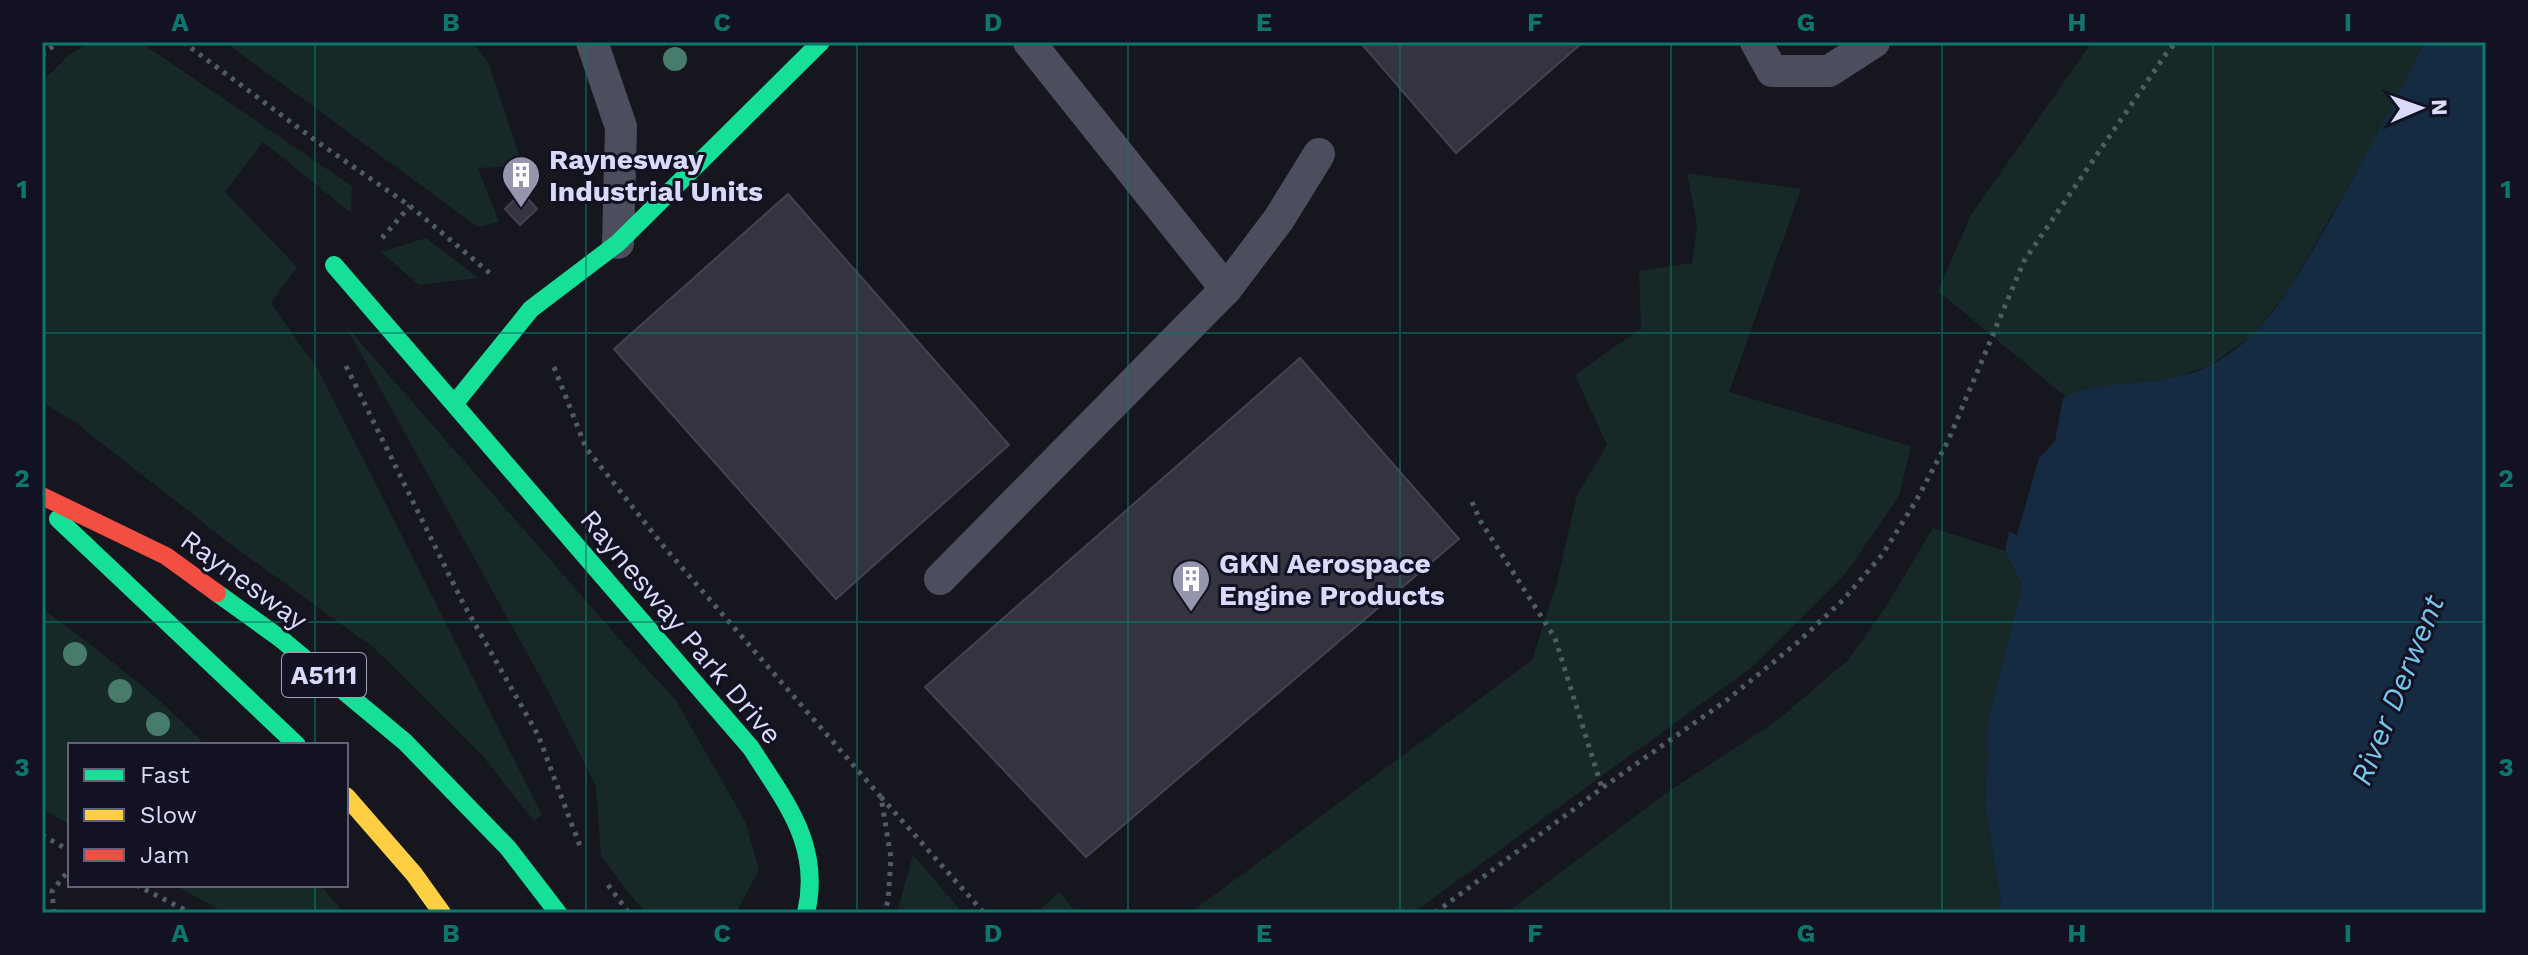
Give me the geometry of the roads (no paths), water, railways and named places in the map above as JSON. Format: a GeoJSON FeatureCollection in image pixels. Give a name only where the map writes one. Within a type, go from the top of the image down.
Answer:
{"type":"FeatureCollection","features":[{"type":"Feature","properties":{"kind":"main road"},"geometry":{"type":"LineString","coordinates":[[455,403],[531,309],[618,243],[821,42]]}},
{"type":"Feature","properties":{"kind":"main road","name":"Raynesway Park Drive"},"geometry":{"type":"LineString","coordinates":[[339,272],[751,748],[794,817],[808,852],[809,900],[806,913]]}},
{"type":"Feature","properties":{"kind":"main road","name":"Raynesway"},"geometry":{"type":"LineString","coordinates":[[42,496],[166,556],[281,639],[405,742],[508,848],[558,913]]}},
{"type":"Feature","properties":{"kind":"main road","name":"A5111"},"geometry":{"type":"LineString","coordinates":[[42,504],[295,743]]}},
{"type":"Feature","properties":{"kind":"main road"},"geometry":{"type":"LineString","coordinates":[[348,798],[414,874],[442,913]]}},
{"type":"Feature","properties":{"kind":"lane"},"geometry":{"type":"LineString","coordinates":[[592,42],[621,127],[618,243]]}},
{"type":"Feature","properties":{"kind":"lane"},"geometry":{"type":"LineString","coordinates":[[1029,42],[1226,289]]}},
{"type":"Feature","properties":{"kind":"lane"},"geometry":{"type":"LineString","coordinates":[[1756,42],[1772,71],[1829,71],[1874,42]]}},
{"type":"Feature","properties":{"kind":"lane"},"geometry":{"type":"LineString","coordinates":[[940,579],[1226,289],[1279,219],[1319,154]]}},
{"type":"Feature","properties":{"kind":"water","name":"River Derwent"},"geometry":{"type":"Polygon","coordinates":[[[2425,42],[2486,42],[2486,913],[1996,913],[2001,902],[1986,810],[1987,724],[2022,586],[2005,551],[2009,532],[2017,535],[2039,458],[2055,441],[2063,398],[2098,387],[2156,381],[2194,373],[2211,365],[2250,337],[2280,302],[2306,261],[2425,42]]]}},
{"type":"Feature","properties":{"kind":"place","name":"Raynesway Industrial Units"},"geometry":{"type":"Point","coordinates":[521,209]}},
{"type":"Feature","properties":{"kind":"place","name":"GKN Aerospace Engine Products"},"geometry":{"type":"Point","coordinates":[1191,613]}}]}
